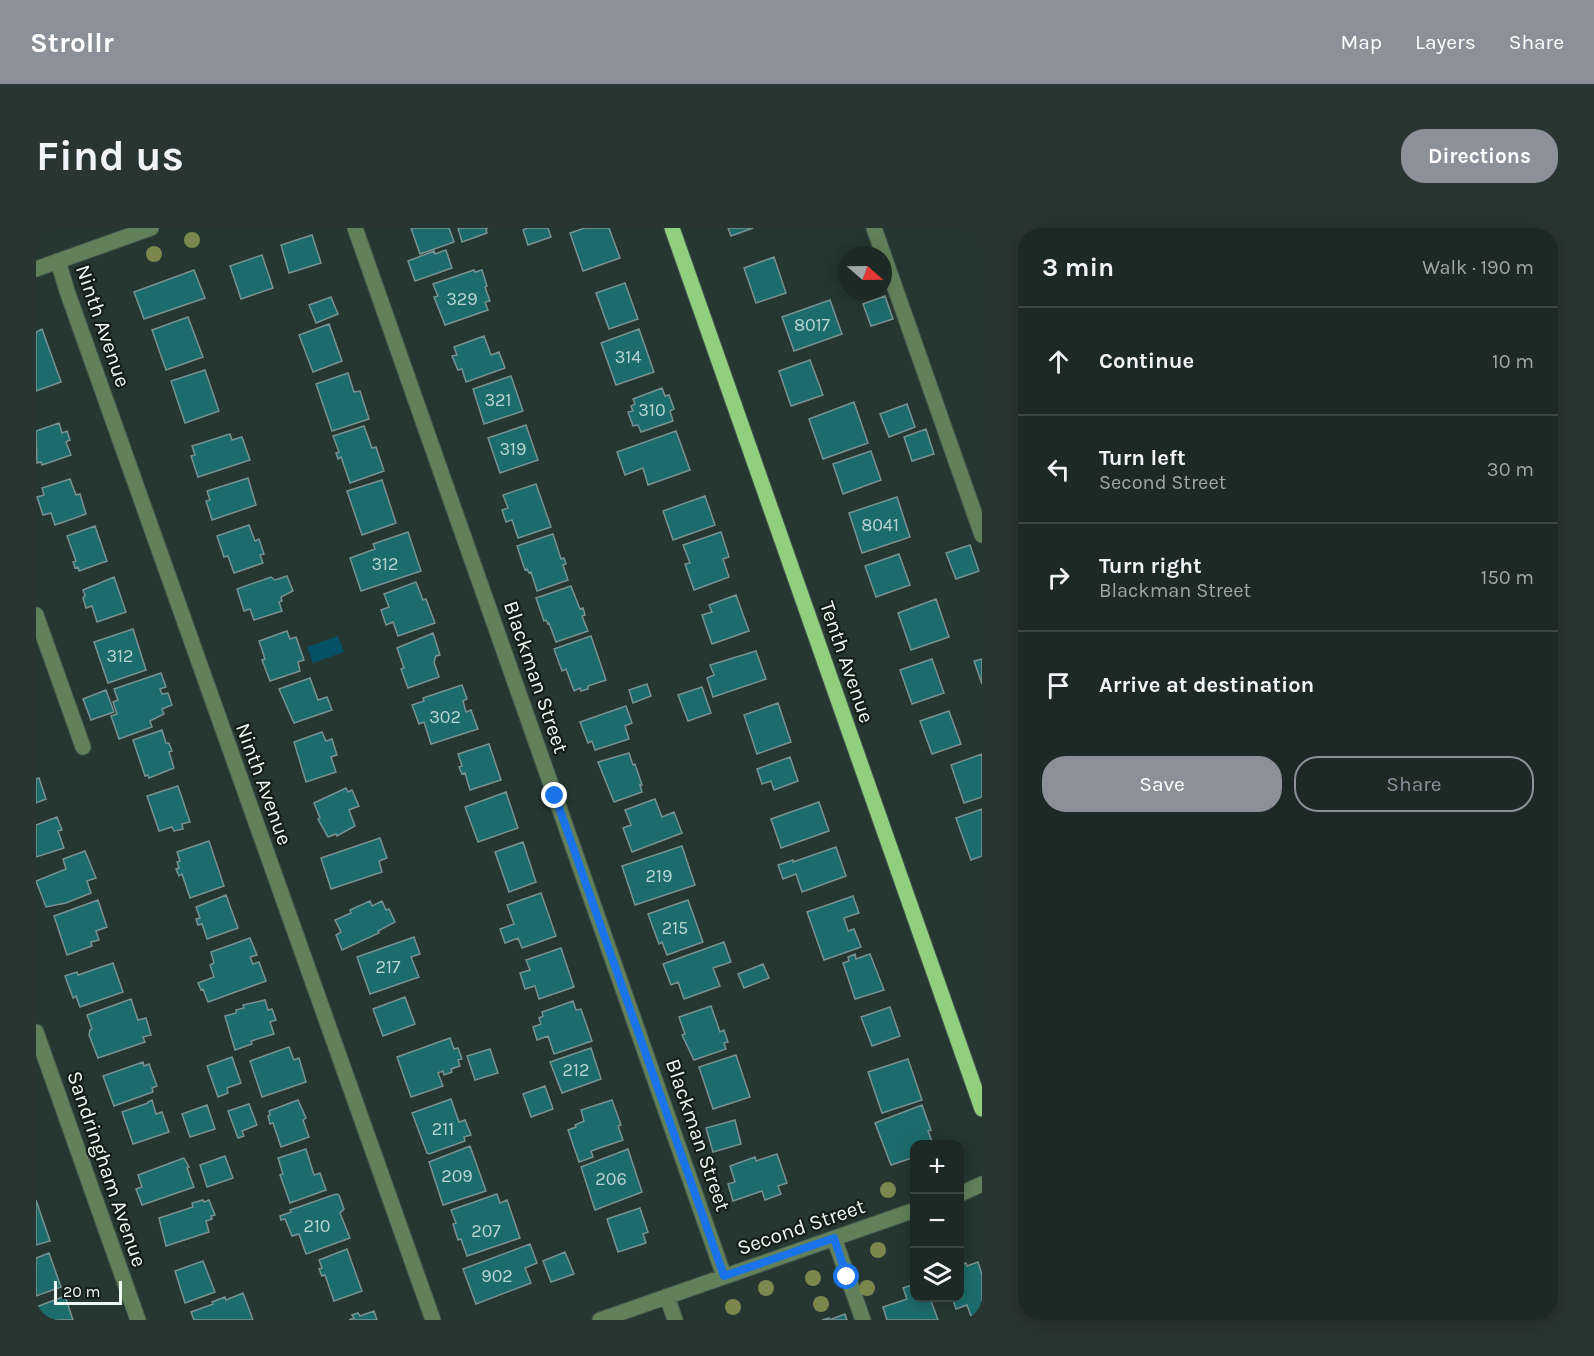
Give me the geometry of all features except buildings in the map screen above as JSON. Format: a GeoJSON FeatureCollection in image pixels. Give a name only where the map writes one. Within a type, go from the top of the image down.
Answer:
{"type":"FeatureCollection","features":[{"type":"Feature","properties":{"kind":"main road","name":"Tenth Avenue"},"geometry":{"type":"LineString","coordinates":[[672,228],[982,1109]]}},
{"type":"Feature","properties":{"kind":"street"},"geometry":{"type":"LineString","coordinates":[[36,269],[151,228]]}},
{"type":"Feature","properties":{"kind":"street","name":"Blackman Street"},"geometry":{"type":"LineString","coordinates":[[355,228],[724,1276]]}},
{"type":"Feature","properties":{"kind":"street"},"geometry":{"type":"LineString","coordinates":[[874,228],[982,535]]}},
{"type":"Feature","properties":{"kind":"street","name":"Ninth Avenue"},"geometry":{"type":"LineString","coordinates":[[58,261],[433,1320]]}},
{"type":"Feature","properties":{"kind":"street"},"geometry":{"type":"LineString","coordinates":[[36,615],[83,747]]}},
{"type":"Feature","properties":{"kind":"street","name":"Sandringham Avenue"},"geometry":{"type":"LineString","coordinates":[[36,1032],[138,1320]]}},
{"type":"Feature","properties":{"kind":"street"},"geometry":{"type":"LineString","coordinates":[[964,1192],[982,1184]]}},
{"type":"Feature","properties":{"kind":"street","name":"Second Street"},"geometry":{"type":"LineString","coordinates":[[600,1320],[910,1212]]}},
{"type":"Feature","properties":{"kind":"street"},"geometry":{"type":"LineString","coordinates":[[834,1238],[862,1320]]}},
{"type":"Feature","properties":{"kind":"street"},"geometry":{"type":"LineString","coordinates":[[667,1296],[675,1320]]}},
{"type":"Feature","properties":{"kind":"water"},"geometry":{"type":"Polygon","coordinates":[[[338,636],[344,652],[313,663],[307,647],[338,636]]]}},
{"type":"Feature","properties":{"kind":"route"},"geometry":{"type":"LineString","coordinates":[[555,796],[724,1276],[834,1238],[847,1277]]}}]}
